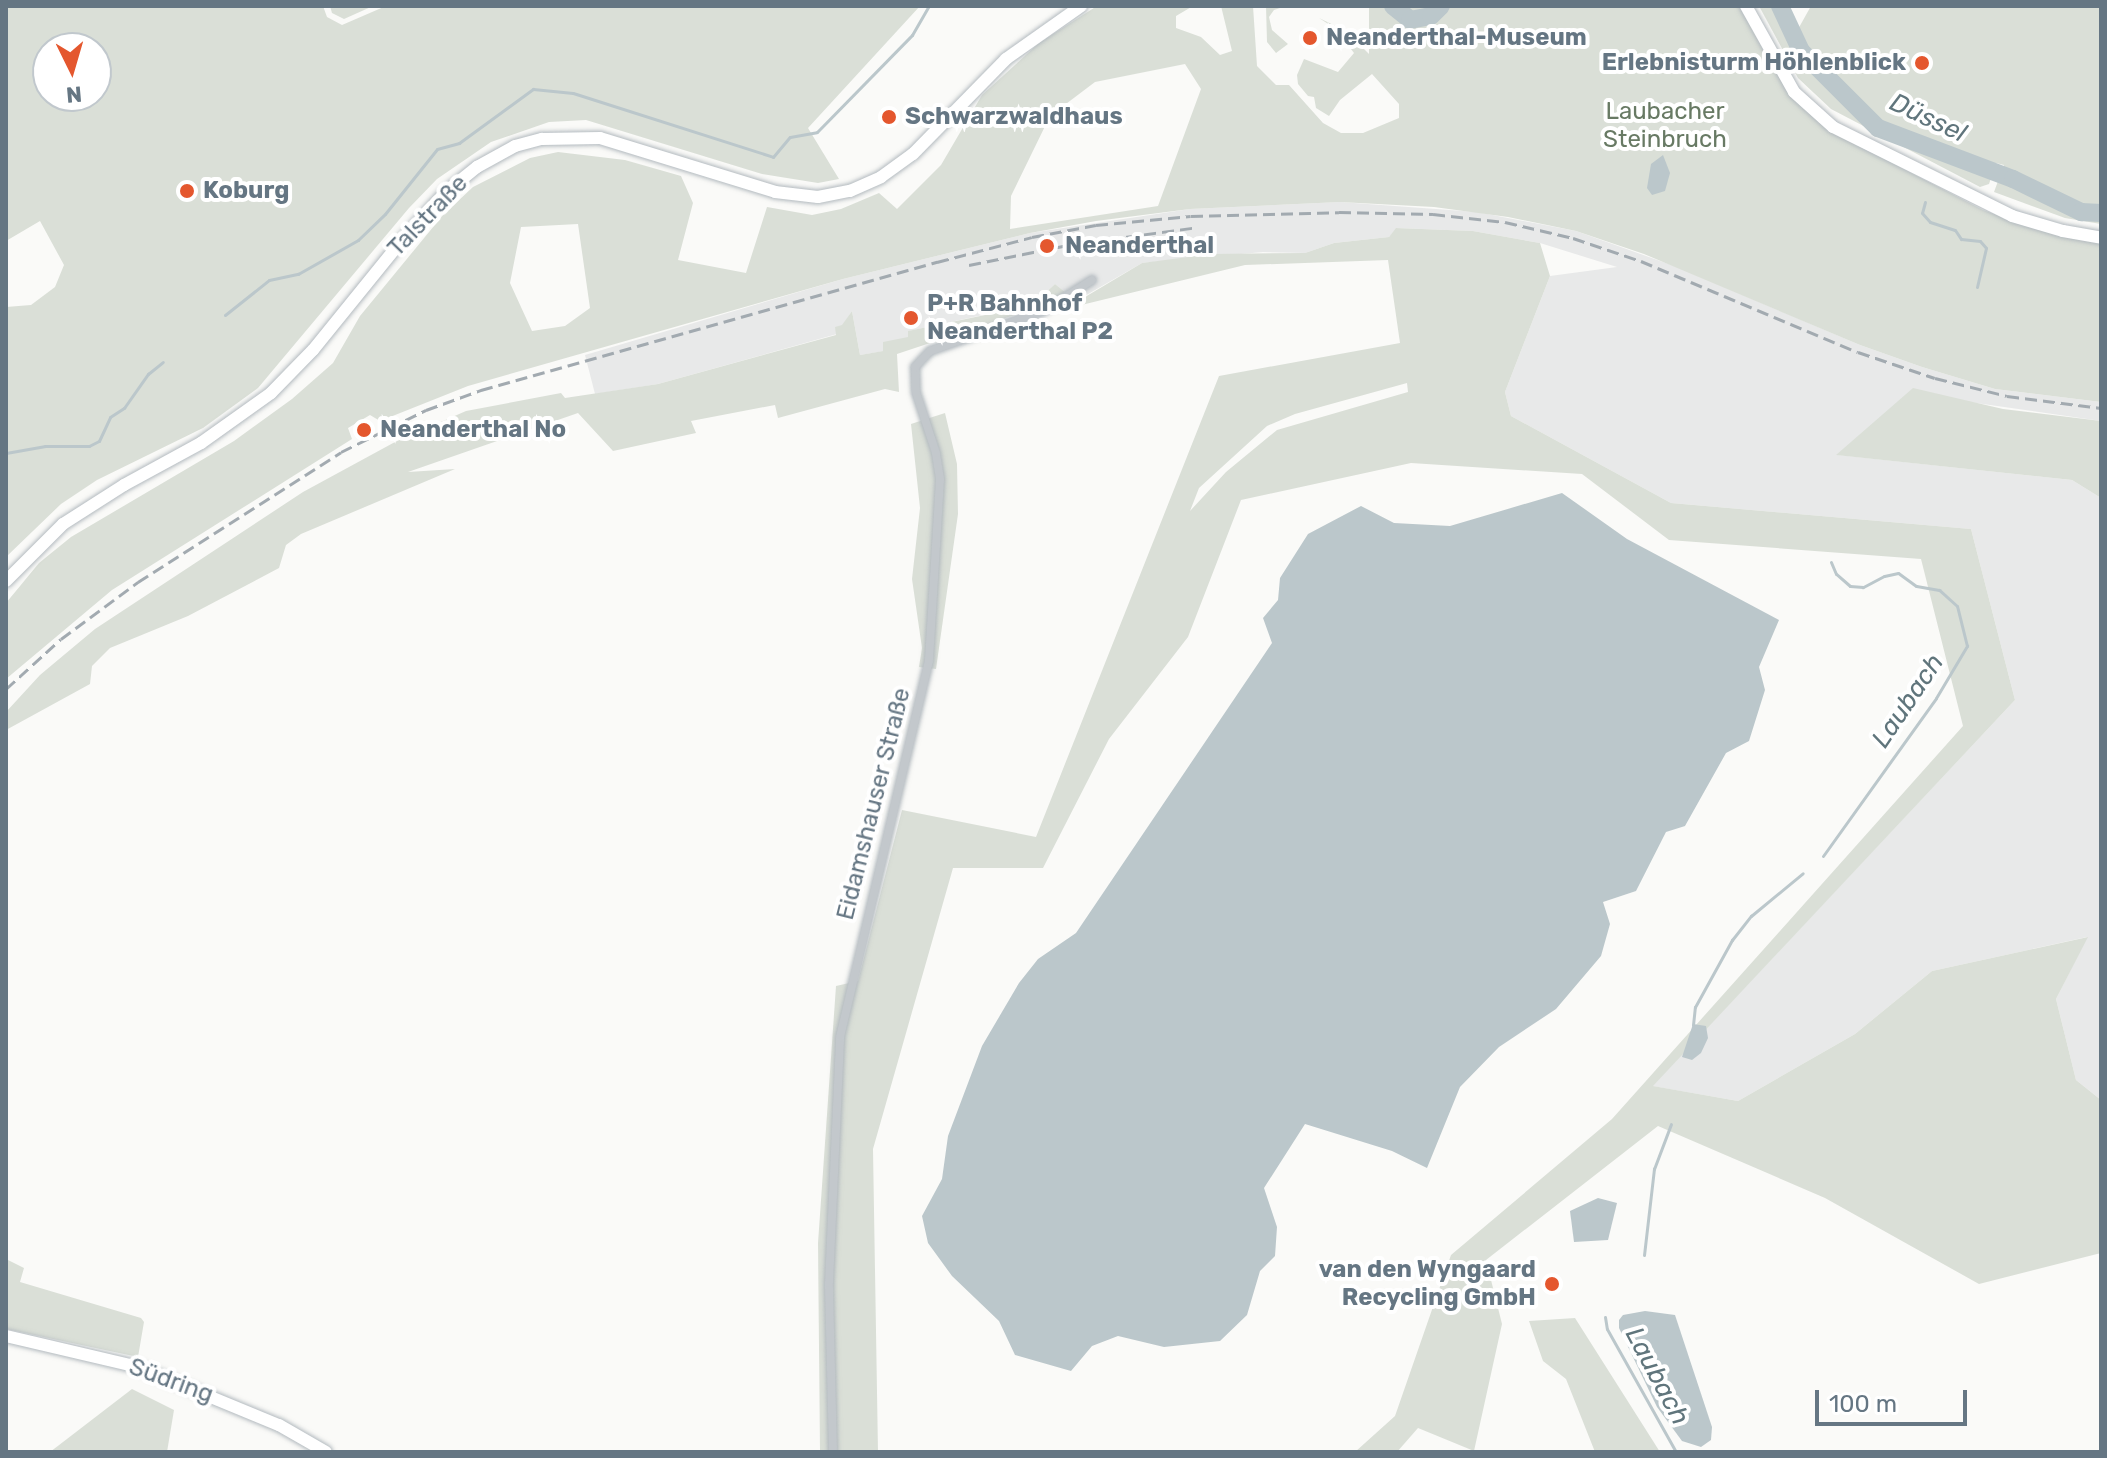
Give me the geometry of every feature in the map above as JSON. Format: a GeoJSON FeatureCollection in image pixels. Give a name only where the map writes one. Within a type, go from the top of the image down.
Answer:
{"type":"FeatureCollection","features":[{"type":"Feature","properties":{"kind":"main road","name":"Talstraße"},"geometry":{"type":"LineString","coordinates":[[6,581],[42,542],[72,517],[201,443],[271,393],[313,350],[402,240],[446,192],[477,167],[515,146],[542,139],[600,138],[775,192],[818,197],[850,191],[881,177],[913,154],[1006,59],[1081,6]]}},
{"type":"Feature","properties":{"kind":"main road"},"geometry":{"type":"LineString","coordinates":[[1746,6],[1794,92],[1833,127],[2012,216],[2101,238]]}},
{"type":"Feature","properties":{"kind":"main road","name":"Südring"},"geometry":{"type":"LineString","coordinates":[[6,1336],[138,1367],[279,1425],[326,1452]]}},
{"type":"Feature","properties":{"kind":"street","name":"Eidamshauser Straße"},"geometry":{"type":"LineString","coordinates":[[833,1452],[829,1283],[840,1037],[929,660],[940,479],[936,453],[916,392],[915,367],[930,351],[1043,311],[1092,280]]}},
{"type":"Feature","properties":{"kind":"shaded area"},"geometry":{"type":"Polygon","coordinates":[[[1340,202],[1477,212],[1576,231],[1677,267],[1860,345],[1922,367],[1995,389],[2101,402],[2101,421],[1969,402],[1838,455],[2072,480],[2101,498],[2101,1100],[2076,1080],[2056,999],[2087,937],[1932,971],[1855,1034],[1738,1101],[1652,1086],[2015,700],[1971,529],[1671,503],[1511,416],[1505,392],[1550,276],[1617,267],[1540,243],[1473,231],[1397,228],[1389,237],[1334,243],[1305,253],[1263,252],[1142,263],[1076,301],[1055,284],[1042,296],[1014,301],[1015,308],[909,331],[909,337],[884,351],[860,355],[852,311],[837,334],[658,384],[595,394],[585,355],[843,279],[1030,233],[1190,209],[1340,202]]]}},
{"type":"Feature","properties":{"kind":"green space"},"geometry":{"type":"Polygon","coordinates":[[[6,6],[323,6],[327,17],[342,25],[386,6],[920,6],[808,128],[839,179],[818,183],[762,174],[586,120],[549,122],[491,142],[437,179],[409,208],[258,388],[203,428],[97,480],[61,504],[6,557],[6,307],[31,305],[55,287],[64,265],[40,221],[6,241],[6,6]]]}},
{"type":"Feature","properties":{"kind":"green space"},"geometry":{"type":"Polygon","coordinates":[[[330,6],[373,6],[344,19],[332,13],[330,6]]]}},
{"type":"Feature","properties":{"kind":"green space","name":"Laubacher Steinbruch"},"geometry":{"type":"Polygon","coordinates":[[[1097,6],[1193,6],[1176,16],[1176,28],[1201,37],[1220,55],[1232,51],[1221,6],[1253,6],[1257,66],[1276,85],[1289,85],[1323,123],[1341,133],[1363,133],[1399,118],[1399,104],[1372,74],[1340,100],[1329,116],[1316,108],[1314,97],[1308,96],[1298,84],[1297,75],[1304,59],[1338,72],[1354,53],[1336,29],[1319,18],[1346,31],[1369,54],[1369,6],[1739,6],[1776,73],[1802,107],[1830,131],[1983,210],[2033,228],[2101,242],[2101,402],[1995,389],[1922,367],[1860,345],[1644,254],[1576,231],[1508,217],[1434,207],[1340,202],[1190,209],[1096,221],[1030,233],[843,279],[468,386],[380,421],[370,415],[348,428],[352,439],[112,590],[6,679],[6,603],[39,563],[71,537],[234,441],[292,399],[333,363],[360,316],[443,215],[473,187],[530,158],[558,152],[625,160],[681,176],[693,203],[678,260],[746,273],[767,207],[812,215],[841,209],[879,193],[897,209],[941,165],[982,95],[1039,43],[1097,6]],[[1185,64],[1095,82],[1050,116],[1011,196],[1010,229],[1158,206],[1201,89],[1185,64]],[[578,224],[521,227],[510,283],[532,331],[565,326],[590,308],[578,224]]]}},
{"type":"Feature","properties":{"kind":"green space"},"geometry":{"type":"Polygon","coordinates":[[[1266,6],[1286,6],[1274,10],[1269,17],[1272,30],[1288,44],[1276,53],[1267,42],[1266,6]]]}},
{"type":"Feature","properties":{"kind":"green space"},"geometry":{"type":"Polygon","coordinates":[[[1759,6],[1778,6],[1787,12],[1797,31],[1811,6],[2101,6],[2101,224],[2065,218],[1994,192],[2004,165],[1996,163],[1989,184],[1980,187],[1831,109],[1798,78],[1759,6]]]}},
{"type":"Feature","properties":{"kind":"green space"},"geometry":{"type":"Polygon","coordinates":[[[1396,228],[1473,231],[1540,243],[1550,276],[1505,392],[1511,416],[1671,503],[1971,529],[2015,700],[1653,1086],[1738,1101],[1855,1034],[1932,971],[2088,937],[2056,999],[2076,1080],[2101,1100],[2101,1253],[1979,1284],[1825,1198],[1658,1126],[1486,1260],[1502,1324],[1474,1451],[1418,1428],[1397,1452],[1355,1452],[1395,1416],[1451,1255],[1612,1119],[1963,726],[1921,559],[1669,540],[1582,474],[1411,463],[1241,500],[1188,637],[1109,739],[1043,868],[953,868],[873,1149],[878,1452],[820,1452],[818,1243],[836,986],[858,981],[902,810],[1036,837],[1219,376],[1400,343],[1388,260],[1245,265],[1065,309],[1142,263],[1211,254],[1305,253],[1334,243],[1389,237],[1396,228]],[[1407,383],[1295,414],[1267,426],[1199,488],[1190,511],[1226,472],[1277,430],[1408,392],[1407,383]]]}},
{"type":"Feature","properties":{"kind":"green space"},"geometry":{"type":"Polygon","coordinates":[[[1055,284],[1065,292],[1038,307],[897,354],[899,392],[885,389],[778,418],[775,405],[691,421],[696,433],[613,451],[578,413],[408,472],[455,469],[301,534],[286,545],[279,568],[188,616],[110,648],[92,666],[90,684],[6,730],[6,712],[40,675],[95,629],[303,492],[395,442],[466,411],[561,393],[565,398],[658,384],[836,335],[835,327],[842,325],[852,311],[860,355],[883,351],[883,342],[908,337],[908,331],[1014,309],[1014,301],[1042,296],[1055,284]]]}},
{"type":"Feature","properties":{"kind":"green space"},"geometry":{"type":"Polygon","coordinates":[[[1913,388],[2003,409],[2101,421],[2101,498],[2072,480],[1836,455],[1913,388]]]}},
{"type":"Feature","properties":{"kind":"green space"},"geometry":{"type":"Polygon","coordinates":[[[945,413],[957,464],[958,514],[936,669],[919,667],[922,648],[912,579],[920,508],[911,424],[945,413]]]}},
{"type":"Feature","properties":{"kind":"green space"},"geometry":{"type":"Polygon","coordinates":[[[6,1259],[24,1268],[20,1282],[141,1318],[144,1322],[138,1357],[6,1329],[6,1259]]]}},
{"type":"Feature","properties":{"kind":"green space"},"geometry":{"type":"Polygon","coordinates":[[[1575,1318],[1660,1452],[1595,1452],[1566,1379],[1543,1361],[1529,1321],[1575,1318]]]}},
{"type":"Feature","properties":{"kind":"green space"},"geometry":{"type":"Polygon","coordinates":[[[132,1389],[174,1410],[167,1452],[50,1452],[132,1389]]]}},
{"type":"Feature","properties":{"kind":"water"},"geometry":{"type":"Polygon","coordinates":[[[1663,155],[1670,173],[1665,191],[1652,195],[1647,188],[1651,164],[1663,155]]]}},
{"type":"Feature","properties":{"kind":"water"},"geometry":{"type":"Polygon","coordinates":[[[1562,493],[1627,539],[1779,620],[1759,667],[1765,690],[1749,741],[1726,753],[1685,826],[1666,832],[1636,891],[1603,902],[1610,924],[1601,956],[1556,1009],[1499,1047],[1460,1087],[1427,1168],[1392,1151],[1305,1124],[1264,1188],[1277,1227],[1275,1256],[1260,1271],[1247,1315],[1220,1341],[1164,1347],[1118,1336],[1092,1346],[1071,1371],[1015,1355],[999,1321],[952,1276],[928,1243],[922,1216],[942,1179],[948,1136],[982,1046],[1019,983],[1038,959],[1076,933],[1272,643],[1263,618],[1278,600],[1280,578],[1308,534],[1361,506],[1394,523],[1450,526],[1562,493]]]}},
{"type":"Feature","properties":{"kind":"water"},"geometry":{"type":"Polygon","coordinates":[[[1693,1024],[1706,1026],[1708,1038],[1701,1053],[1692,1060],[1682,1057],[1693,1024]]]}},
{"type":"Feature","properties":{"kind":"water"},"geometry":{"type":"Polygon","coordinates":[[[1598,1198],[1617,1203],[1608,1240],[1574,1242],[1570,1211],[1598,1198]]]}},
{"type":"Feature","properties":{"kind":"water"},"geometry":{"type":"Polygon","coordinates":[[[1645,1311],[1675,1315],[1712,1427],[1711,1440],[1701,1447],[1682,1441],[1657,1407],[1619,1328],[1623,1315],[1645,1311]]]}},
{"type":"Feature","properties":{"kind":"waterway"},"geometry":{"type":"LineString","coordinates":[[225,315],[269,280],[298,274],[358,240],[385,214],[437,149],[459,143],[533,89],[573,93],[773,157],[790,137],[817,132],[912,35],[929,6]]}},
{"type":"Feature","properties":{"kind":"waterway","name":"Düssel"},"geometry":{"type":"LineString","coordinates":[[1393,6],[1410,20],[1431,16],[1441,6]]}},
{"type":"Feature","properties":{"kind":"waterway","name":"Düssel"},"geometry":{"type":"LineString","coordinates":[[1780,6],[1801,51],[1878,128],[2013,179],[2081,212],[2101,213]]}},
{"type":"Feature","properties":{"kind":"waterway","name":"Laubach"},"geometry":{"type":"LineString","coordinates":[[1925,202],[1922,213],[1930,222],[1955,230],[1961,239],[1980,241],[1986,248],[1977,287]]}},
{"type":"Feature","properties":{"kind":"waterway"},"geometry":{"type":"LineString","coordinates":[[6,453],[45,446],[89,446],[99,441],[110,417],[124,408],[148,374],[163,362]]}},
{"type":"Feature","properties":{"kind":"waterway","name":"Laubach"},"geometry":{"type":"LineString","coordinates":[[1823,856],[1936,698],[1967,646],[1957,606],[1939,590],[1916,586],[1898,573],[1884,576],[1863,587],[1850,586],[1836,574],[1831,562]]}},
{"type":"Feature","properties":{"kind":"waterway","name":"Laubach"},"geometry":{"type":"LineString","coordinates":[[1693,1025],[1695,1007],[1732,940],[1751,916],[1803,873]]}},
{"type":"Feature","properties":{"kind":"waterway","name":"Laubach"},"geometry":{"type":"LineString","coordinates":[[1644,1255],[1654,1169],[1671,1124]]}},
{"type":"Feature","properties":{"kind":"waterway","name":"Laubach"},"geometry":{"type":"LineString","coordinates":[[1605,1317],[1607,1329],[1676,1452]]}},
{"type":"Feature","properties":{"kind":"railway"},"geometry":{"type":"LineString","coordinates":[[6,689],[61,639],[138,582],[341,452],[426,410],[481,390],[937,262],[1032,237],[1096,225],[1191,216],[1339,212],[1433,214],[1505,222],[1573,238],[1641,261],[1858,352],[1935,378],[2007,396],[2101,408]]}},
{"type":"Feature","properties":{"kind":"railway"},"geometry":{"type":"LineString","coordinates":[[969,265],[1073,244],[1198,227]]}},
{"type":"Feature","properties":{"kind":"place","name":"Neanderthal-Museum"},"geometry":{"type":"Point","coordinates":[1310,38]}},
{"type":"Feature","properties":{"kind":"place","name":"Erlebnisturm Höhlenblick"},"geometry":{"type":"Point","coordinates":[1922,63]}},
{"type":"Feature","properties":{"kind":"place","name":"Schwarzwaldhaus"},"geometry":{"type":"Point","coordinates":[889,117]}},
{"type":"Feature","properties":{"kind":"place","name":"Koburg"},"geometry":{"type":"Point","coordinates":[187,191]}},
{"type":"Feature","properties":{"kind":"place","name":"Neanderthal"},"geometry":{"type":"Point","coordinates":[1047,246]}},
{"type":"Feature","properties":{"kind":"place","name":"P+R Bahnhof Neanderthal P2"},"geometry":{"type":"Point","coordinates":[911,318]}},
{"type":"Feature","properties":{"kind":"place","name":"Neanderthal No"},"geometry":{"type":"Point","coordinates":[364,430]}},
{"type":"Feature","properties":{"kind":"place","name":"van den Wyngaard Recycling GmbH"},"geometry":{"type":"Point","coordinates":[1552,1284]}}]}
